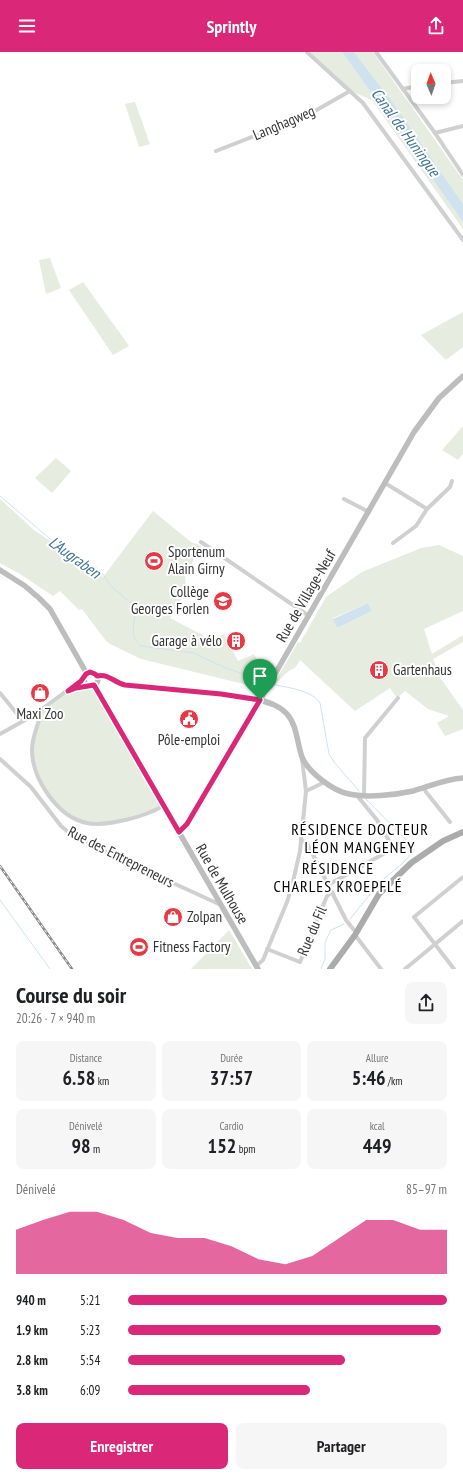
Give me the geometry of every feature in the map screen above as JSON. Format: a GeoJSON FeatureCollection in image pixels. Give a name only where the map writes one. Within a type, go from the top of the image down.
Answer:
{"type":"FeatureCollection","features":[{"type":"Feature","properties":{"kind":"main road"},"geometry":{"type":"LineString","coordinates":[[330,969],[379,894],[411,863],[443,840],[463,832]]}},
{"type":"Feature","properties":{"kind":"street"},"geometry":{"type":"LineString","coordinates":[[307,52],[363,103],[463,240]]}},
{"type":"Feature","properties":{"kind":"street"},"geometry":{"type":"LineString","coordinates":[[376,52],[463,174]]}},
{"type":"Feature","properties":{"kind":"street"},"geometry":{"type":"LineString","coordinates":[[451,82],[463,80]]}},
{"type":"Feature","properties":{"kind":"street"},"geometry":{"type":"LineString","coordinates":[[403,88],[411,87]]}},
{"type":"Feature","properties":{"kind":"street","name":"Langhagweg"},"geometry":{"type":"LineString","coordinates":[[216,151],[306,116],[350,91]]}},
{"type":"Feature","properties":{"kind":"street"},"geometry":{"type":"LineString","coordinates":[[435,134],[463,126]]}},
{"type":"Feature","properties":{"kind":"street","name":"Rue de Village-Neuf"},"geometry":{"type":"LineString","coordinates":[[179,832],[187,824],[260,700],[414,432],[440,398],[463,376]]}},
{"type":"Feature","properties":{"kind":"street"},"geometry":{"type":"LineString","coordinates":[[393,543],[416,526],[427,509],[431,507],[450,487],[452,481]]}},
{"type":"Feature","properties":{"kind":"street"},"geometry":{"type":"LineString","coordinates":[[385,483],[427,509]]}},
{"type":"Feature","properties":{"kind":"street"},"geometry":{"type":"LineString","coordinates":[[344,499],[369,512]]}},
{"type":"Feature","properties":{"kind":"street"},"geometry":{"type":"LineString","coordinates":[[201,542],[309,616]]}},
{"type":"Feature","properties":{"kind":"street"},"geometry":{"type":"LineString","coordinates":[[0,570],[25,586],[50,609],[85,676],[86,684],[92,686]]}},
{"type":"Feature","properties":{"kind":"street"},"geometry":{"type":"LineString","coordinates":[[0,734],[36,714],[68,691],[85,676],[93,673],[97,676],[108,676],[115,682],[125,685],[221,694],[260,700],[280,707],[289,716],[293,724],[302,757],[306,791],[301,840],[292,886],[263,960],[257,968]]}},
{"type":"Feature","properties":{"kind":"street"},"geometry":{"type":"LineString","coordinates":[[68,691],[76,688],[92,686],[97,682],[97,676]]}},
{"type":"Feature","properties":{"kind":"street","name":"Rue de Mulhouse"},"geometry":{"type":"LineString","coordinates":[[92,686],[164,806],[257,968]]}},
{"type":"Feature","properties":{"kind":"street"},"geometry":{"type":"LineString","coordinates":[[0,693],[23,721]]}},
{"type":"Feature","properties":{"kind":"street"},"geometry":{"type":"LineString","coordinates":[[328,885],[392,849],[392,846],[377,820],[359,798],[362,795],[366,736],[398,698]]}},
{"type":"Feature","properties":{"kind":"street"},"geometry":{"type":"LineString","coordinates":[[36,714],[39,720],[32,740],[32,750],[37,776],[49,796],[67,814],[87,823],[106,824],[164,806]]}},
{"type":"Feature","properties":{"kind":"street"},"geometry":{"type":"LineString","coordinates":[[302,757],[307,766],[325,782],[348,794],[362,795],[399,793],[424,788],[452,778],[463,778]]}},
{"type":"Feature","properties":{"kind":"street","name":"Rue des Entrepreneurs"},"geometry":{"type":"LineString","coordinates":[[0,759],[31,787],[61,826],[67,831],[173,884],[221,906]]}},
{"type":"Feature","properties":{"kind":"street"},"geometry":{"type":"LineString","coordinates":[[303,774],[307,766]]}},
{"type":"Feature","properties":{"kind":"street"},"geometry":{"type":"LineString","coordinates":[[306,791],[325,782]]}},
{"type":"Feature","properties":{"kind":"street"},"geometry":{"type":"LineString","coordinates":[[424,788],[450,822]]}},
{"type":"Feature","properties":{"kind":"street"},"geometry":{"type":"LineString","coordinates":[[301,840],[307,843],[311,856],[346,920],[381,969]]}},
{"type":"Feature","properties":{"kind":"street"},"geometry":{"type":"LineString","coordinates":[[454,969],[414,920],[415,915],[463,877]]}},
{"type":"Feature","properties":{"kind":"street","name":"Rue du Fil"},"geometry":{"type":"LineString","coordinates":[[267,949],[300,962],[327,896],[332,892]]}},
{"type":"Feature","properties":{"kind":"street"},"geometry":{"type":"LineString","coordinates":[[405,969],[463,921]]}},
{"type":"Feature","properties":{"kind":"shaded area"},"geometry":{"type":"Polygon","coordinates":[[[310,52],[342,52],[463,222],[463,229],[372,100],[353,92],[310,52]]]}},
{"type":"Feature","properties":{"kind":"shaded area"},"geometry":{"type":"Polygon","coordinates":[[[354,52],[373,52],[463,180],[463,204],[394,104],[354,52]]]}},
{"type":"Feature","properties":{"kind":"shaded area"},"geometry":{"type":"Polygon","coordinates":[[[135,102],[150,144],[139,147],[125,104],[135,102]]]}},
{"type":"Feature","properties":{"kind":"shaded area"},"geometry":{"type":"Polygon","coordinates":[[[50,258],[61,288],[46,294],[39,260],[50,258]]]}},
{"type":"Feature","properties":{"kind":"shaded area"},"geometry":{"type":"Polygon","coordinates":[[[83,282],[129,346],[113,355],[69,290],[83,282]]]}},
{"type":"Feature","properties":{"kind":"shaded area"},"geometry":{"type":"Polygon","coordinates":[[[463,312],[463,347],[446,360],[421,335],[463,312]]]}},
{"type":"Feature","properties":{"kind":"shaded area"},"geometry":{"type":"Polygon","coordinates":[[[463,426],[463,454],[458,460],[442,450],[463,426]]]}},
{"type":"Feature","properties":{"kind":"shaded area"},"geometry":{"type":"Polygon","coordinates":[[[56,458],[71,471],[52,493],[35,478],[56,458]]]}},
{"type":"Feature","properties":{"kind":"shaded area"},"geometry":{"type":"Polygon","coordinates":[[[0,499],[34,530],[103,577],[153,511],[191,542],[202,546],[185,575],[186,591],[170,618],[210,639],[224,634],[238,661],[254,654],[267,677],[256,687],[141,659],[110,644],[106,641],[82,609],[79,610],[60,591],[53,596],[20,574],[0,563],[0,499]]]}},
{"type":"Feature","properties":{"kind":"shaded area"},"geometry":{"type":"Polygon","coordinates":[[[439,545],[463,556],[463,611],[424,629],[432,654],[463,635],[463,642],[433,659],[441,679],[463,710],[463,729],[445,736],[437,723],[449,716],[428,709],[405,691],[397,698],[390,688],[355,711],[300,660],[295,668],[286,673],[272,687],[298,642],[300,643],[326,597],[362,572],[421,548],[439,545]],[[368,603],[333,618],[337,628],[372,611],[368,603]]]}},
{"type":"Feature","properties":{"kind":"shaded area"},"geometry":{"type":"Polygon","coordinates":[[[76,688],[92,688],[161,807],[106,824],[79,820],[54,802],[37,776],[32,750],[39,720],[36,714],[68,691],[76,688]]]}},
{"type":"Feature","properties":{"kind":"shaded area"},"geometry":{"type":"Polygon","coordinates":[[[229,930],[252,969],[191,969],[229,930]]]}},
{"type":"Feature","properties":{"kind":"water","name":"Canal de Huningue"},"geometry":{"type":"Polygon","coordinates":[[[342,52],[354,52],[394,104],[463,204],[463,222],[342,52]]]}},
{"type":"Feature","properties":{"kind":"water"},"geometry":{"type":"Polygon","coordinates":[[[368,603],[372,611],[337,628],[333,619],[368,603]]]}},
{"type":"Feature","properties":{"kind":"waterway","name":"L'Augraben"},"geometry":{"type":"LineString","coordinates":[[0,496],[49,538],[78,558],[100,570],[110,585],[134,606],[135,612],[133,632],[134,637],[141,646],[194,653],[221,666],[268,683]]}},
{"type":"Feature","properties":{"kind":"waterway","name":"L'Augraben"},"geometry":{"type":"LineString","coordinates":[[271,684],[305,692],[320,703],[329,754],[359,791]]}},
{"type":"Feature","properties":{"kind":"waterway","name":"L'Augraben"},"geometry":{"type":"LineString","coordinates":[[350,919],[380,882],[403,863],[414,851],[409,843],[365,798]]}},
{"type":"Feature","properties":{"kind":"waterway"},"geometry":{"type":"LineString","coordinates":[[0,900],[50,969]]}},
{"type":"Feature","properties":{"kind":"waterway","name":"L'Augraben"},"geometry":{"type":"LineString","coordinates":[[321,969],[325,959],[325,942],[331,930],[344,924]]}},
{"type":"Feature","properties":{"kind":"railway"},"geometry":{"type":"LineString","coordinates":[[0,866],[72,969]]}},
{"type":"Feature","properties":{"kind":"place","name":"Sportenum Alain Girny"},"geometry":{"type":"Point","coordinates":[154,561]}},
{"type":"Feature","properties":{"kind":"place","name":"Collège Georges Forlen"},"geometry":{"type":"Point","coordinates":[223,601]}},
{"type":"Feature","properties":{"kind":"place","name":"Garage à vélo"},"geometry":{"type":"Point","coordinates":[236,641]}},
{"type":"Feature","properties":{"kind":"place","name":"Gartenhaus"},"geometry":{"type":"Point","coordinates":[379,670]}},
{"type":"Feature","properties":{"kind":"place","name":"Maxi Zoo"},"geometry":{"type":"Point","coordinates":[40,693]}},
{"type":"Feature","properties":{"kind":"place","name":"Pôle-emploi"},"geometry":{"type":"Point","coordinates":[189,719]}},
{"type":"Feature","properties":{"kind":"place","name":"Zolpan"},"geometry":{"type":"Point","coordinates":[173,917]}},
{"type":"Feature","properties":{"kind":"place","name":"Fitness Factory"},"geometry":{"type":"Point","coordinates":[139,947]}},
{"type":"Feature","properties":{"kind":"district","name":"RÉSIDENCE DOCTEUR LÉON MANGENEY"},"geometry":{"type":"Point","coordinates":[360,838]}},
{"type":"Feature","properties":{"kind":"district","name":"RÉSIDENCE CHARLES KROEPFLÉ"},"geometry":{"type":"Point","coordinates":[338,877]}},
{"type":"Feature","properties":{"kind":"route"},"geometry":{"type":"LineString","coordinates":[[90,672],[97,676],[108,676],[115,682],[125,685],[221,694],[260,700],[187,824],[179,832],[94,685],[68,691],[90,672]]}}]}
